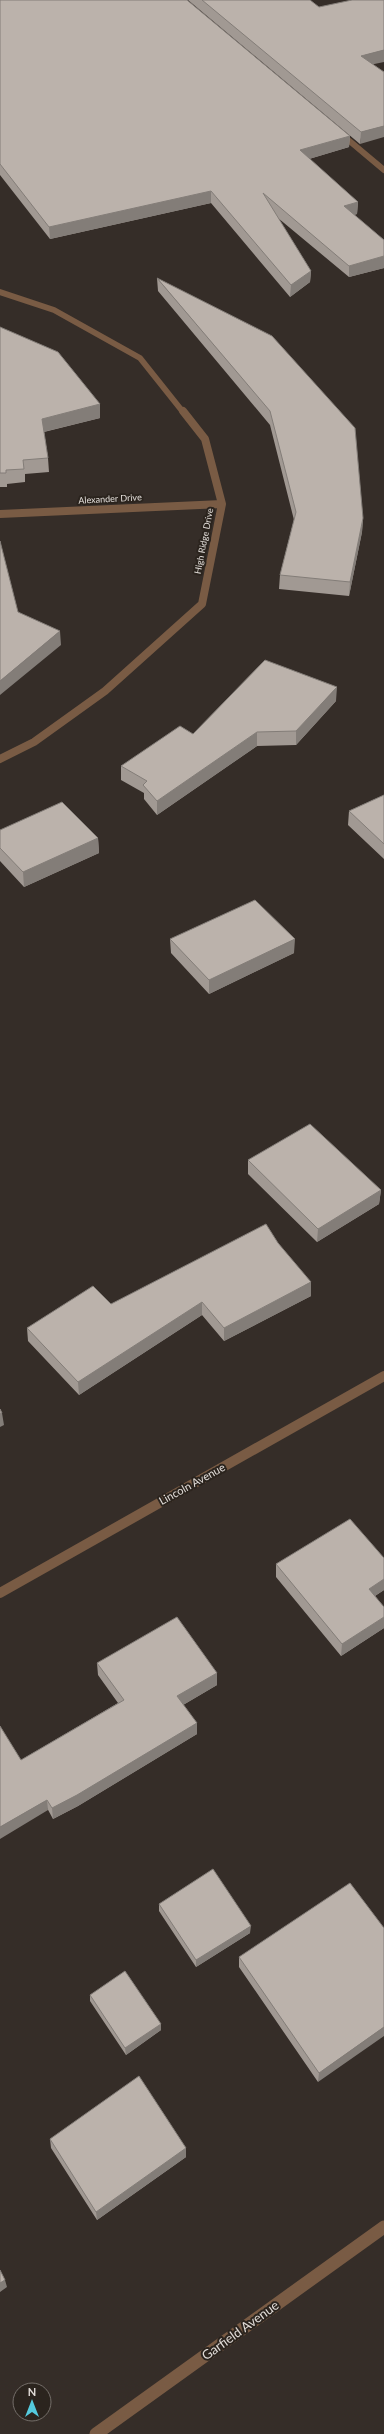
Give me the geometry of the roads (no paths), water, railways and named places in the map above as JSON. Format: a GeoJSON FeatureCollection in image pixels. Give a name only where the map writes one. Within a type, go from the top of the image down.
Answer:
{"type":"FeatureCollection","features":[{"type":"Feature","properties":{"kind":"street"},"geometry":{"type":"LineString","coordinates":[[336,130],[384,170]]}},
{"type":"Feature","properties":{"kind":"street","name":"High Ridge Drive"},"geometry":{"type":"LineString","coordinates":[[0,292],[54,310],[140,358],[205,439],[222,504],[202,604],[104,691],[34,742],[0,759]]}},
{"type":"Feature","properties":{"kind":"street","name":"Alexander Drive"},"geometry":{"type":"LineString","coordinates":[[0,514],[222,504]]}},
{"type":"Feature","properties":{"kind":"street","name":"Lincoln Avenue"},"geometry":{"type":"LineString","coordinates":[[0,1593],[384,1376]]}},
{"type":"Feature","properties":{"kind":"street","name":"Garfield Avenue"},"geometry":{"type":"LineString","coordinates":[[96,2434],[384,2226]]}}]}
